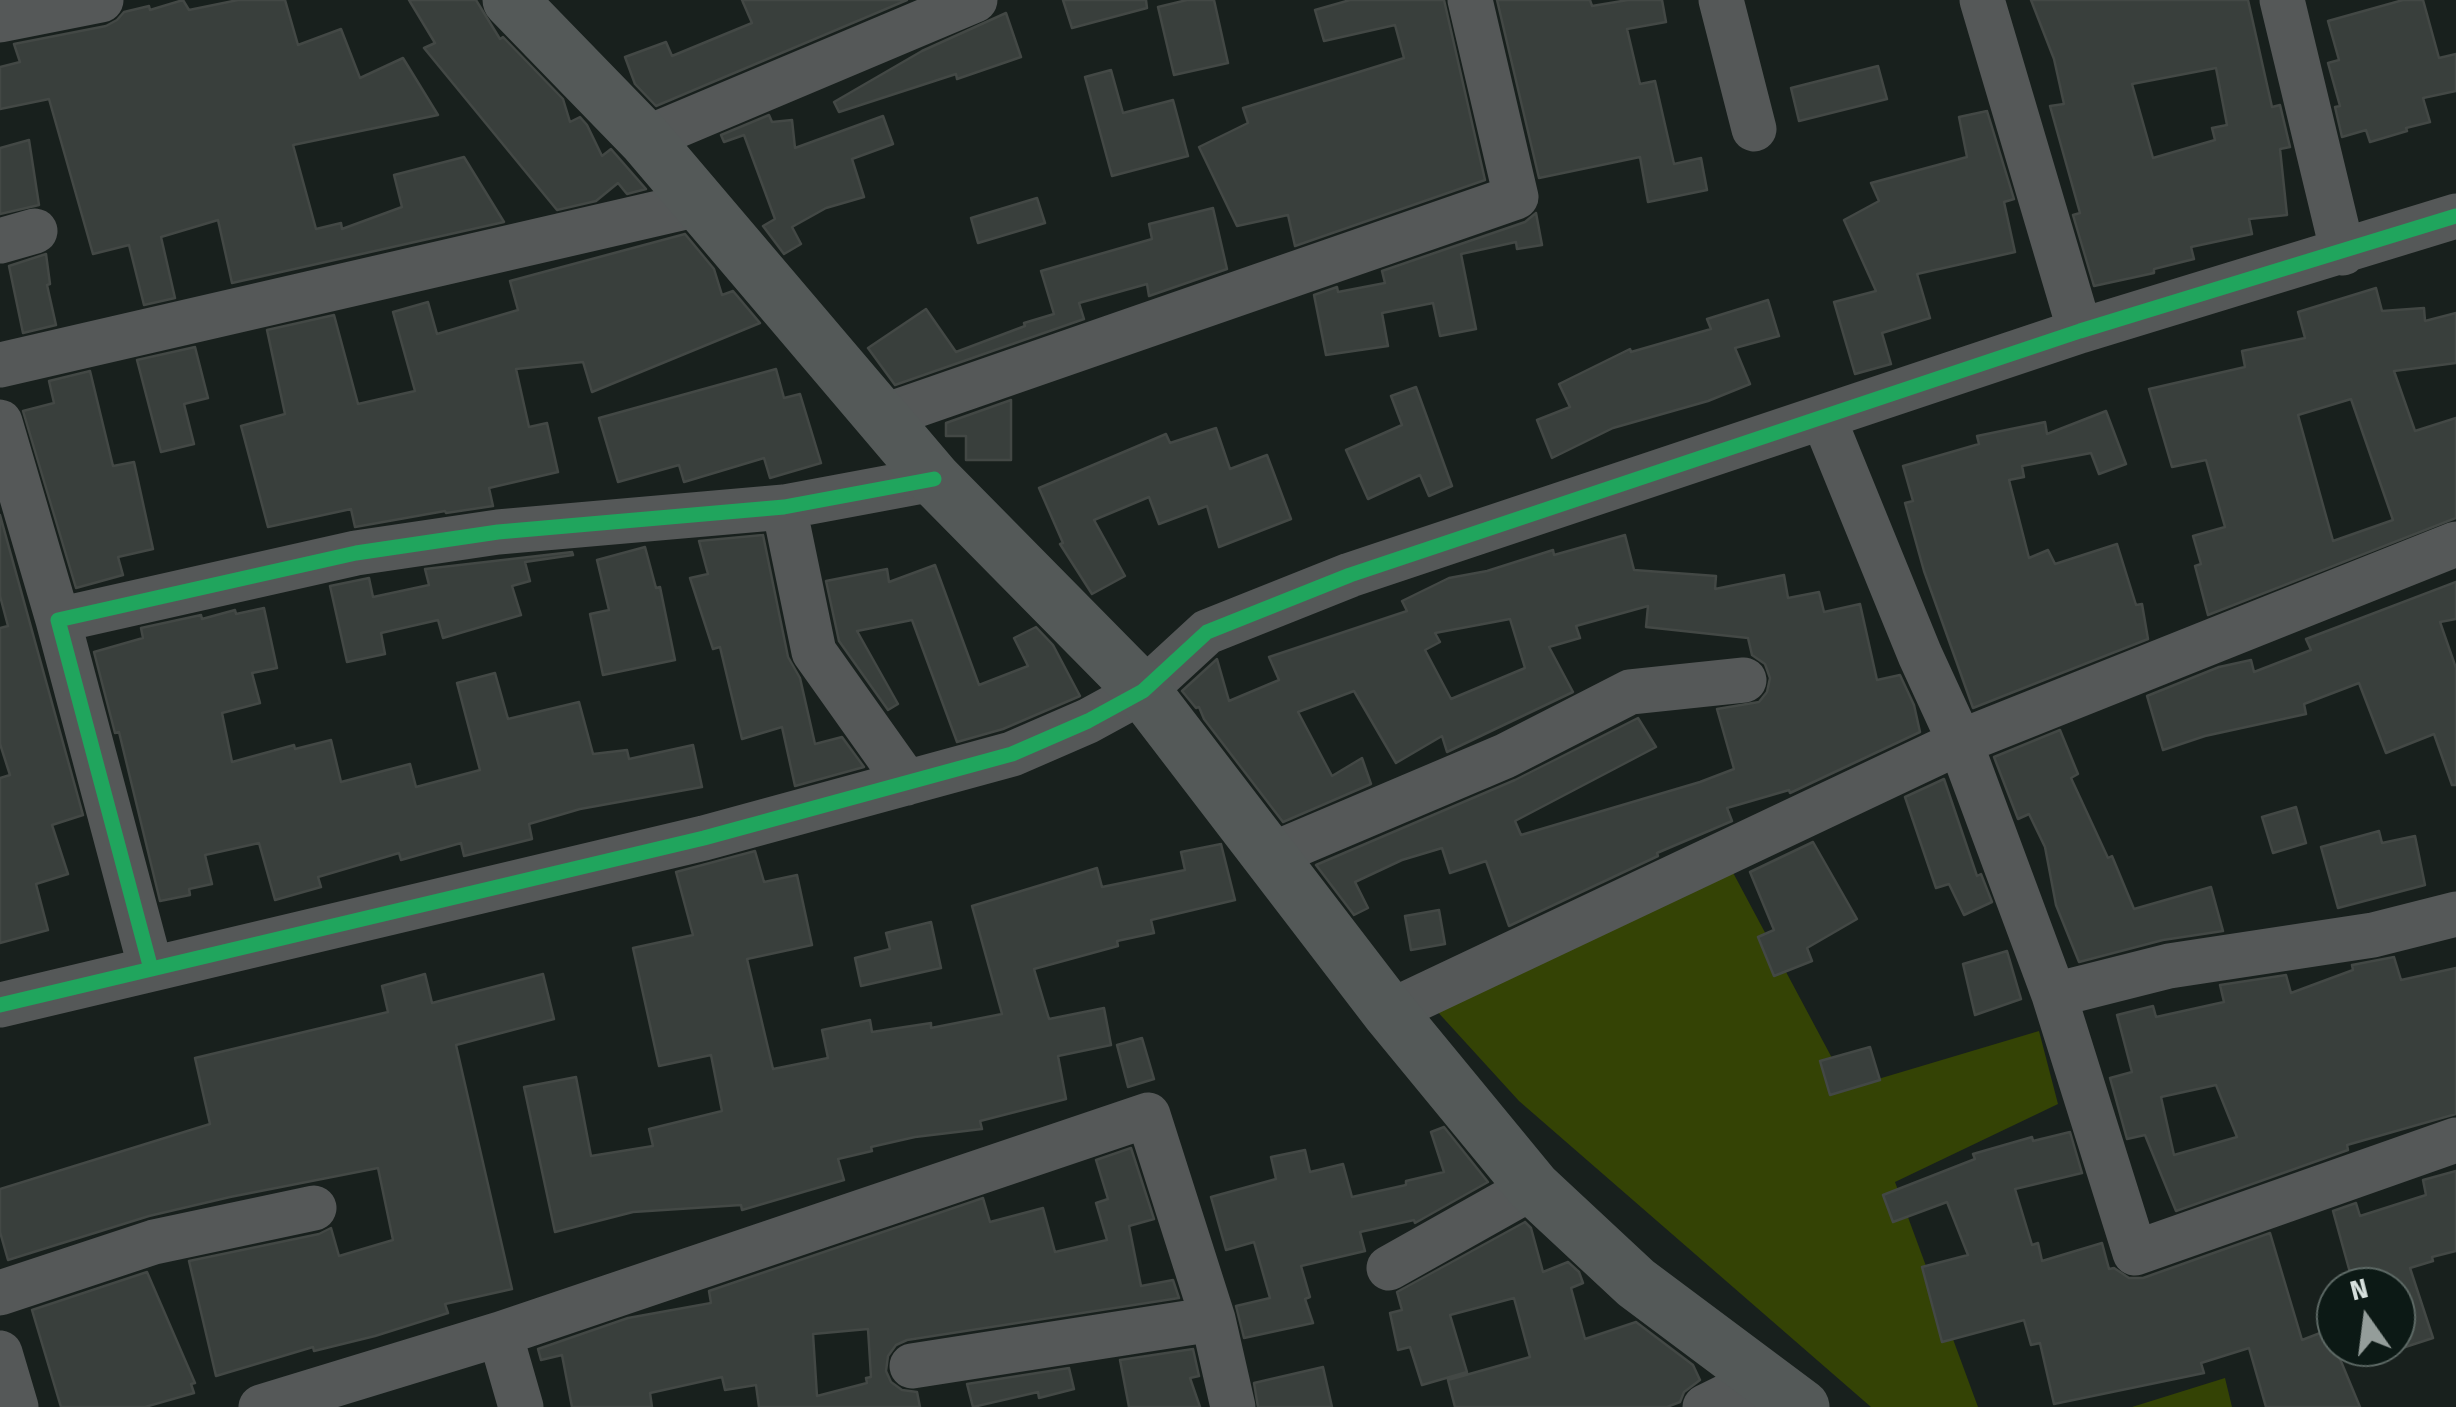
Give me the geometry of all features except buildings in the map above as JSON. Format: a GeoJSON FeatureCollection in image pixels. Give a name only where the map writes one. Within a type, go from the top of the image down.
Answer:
{"type":"FeatureCollection","features":[{"type":"Feature","properties":{"kind":"main road"},"geometry":{"type":"LineString","coordinates":[[510,0],[645,139],[934,479],[1142,690],[1389,1012],[1533,1187],[1636,1283],[1783,1392]]}},
{"type":"Feature","properties":{"kind":"street"},"geometry":{"type":"LineString","coordinates":[[0,20],[101,0]]}},
{"type":"Feature","properties":{"kind":"street"},"geometry":{"type":"LineString","coordinates":[[645,139],[975,0]]}},
{"type":"Feature","properties":{"kind":"street"},"geometry":{"type":"LineString","coordinates":[[882,417],[1516,196],[1470,0]]}},
{"type":"Feature","properties":{"kind":"street"},"geometry":{"type":"LineString","coordinates":[[1721,0],[1754,128]]}},
{"type":"Feature","properties":{"kind":"street"},"geometry":{"type":"LineString","coordinates":[[1982,0],[2080,331]]}},
{"type":"Feature","properties":{"kind":"street"},"geometry":{"type":"LineString","coordinates":[[2282,0],[2343,252]]}},
{"type":"Feature","properties":{"kind":"street"},"geometry":{"type":"LineString","coordinates":[[0,365],[698,204]]}},
{"type":"Feature","properties":{"kind":"street"},"geometry":{"type":"LineString","coordinates":[[0,1005],[704,838],[1012,754],[1088,721],[1142,690],[1206,632],[1350,576],[2080,331],[2456,216]]}},
{"type":"Feature","properties":{"kind":"street"},"geometry":{"type":"LineString","coordinates":[[1823,417],[1920,655],[1960,742],[2054,996],[2135,1254],[2456,1140]]}},
{"type":"Feature","properties":{"kind":"street"},"geometry":{"type":"LineString","coordinates":[[0,422],[58,620],[150,969]]}},
{"type":"Feature","properties":{"kind":"street"},"geometry":{"type":"LineString","coordinates":[[58,620],[374,550],[498,532],[784,508],[934,479]]}},
{"type":"Feature","properties":{"kind":"street"},"geometry":{"type":"LineString","coordinates":[[784,508],[814,652],[907,782]]}},
{"type":"Feature","properties":{"kind":"street"},"geometry":{"type":"LineString","coordinates":[[1389,1012],[1960,742],[2456,544]]}},
{"type":"Feature","properties":{"kind":"street"},"geometry":{"type":"LineString","coordinates":[[1269,856],[1505,756],[1630,692],[1744,680]]}},
{"type":"Feature","properties":{"kind":"street"},"geometry":{"type":"LineString","coordinates":[[2054,996],[2169,966],[2372,935],[2456,914]]}},
{"type":"Feature","properties":{"kind":"street"},"geometry":{"type":"LineString","coordinates":[[261,1407],[500,1334],[1148,1115],[1213,1319],[1232,1407]]}},
{"type":"Feature","properties":{"kind":"street"},"geometry":{"type":"LineString","coordinates":[[1389,1268],[1533,1187]]}},
{"type":"Feature","properties":{"kind":"street"},"geometry":{"type":"LineString","coordinates":[[0,1294],[154,1242],[314,1208]]}},
{"type":"Feature","properties":{"kind":"street"},"geometry":{"type":"LineString","coordinates":[[912,1366],[1213,1319]]}},
{"type":"Feature","properties":{"kind":"street"},"geometry":{"type":"LineString","coordinates":[[500,1334],[521,1407]]}},
{"type":"Feature","properties":{"kind":"street"},"geometry":{"type":"LineString","coordinates":[[0,1353],[16,1407]]}},
{"type":"Feature","properties":{"kind":"street"},"geometry":{"type":"LineString","coordinates":[[1705,1407],[1783,1392]]}},
{"type":"Feature","properties":{"kind":"green space"},"geometry":{"type":"Polygon","coordinates":[[[1730,867],[1848,1088],[2039,1031],[2058,1104],[1895,1182],[1978,1407],[1871,1407],[1519,1101],[1435,1009],[1730,867]]]}},
{"type":"Feature","properties":{"kind":"green space"},"geometry":{"type":"Polygon","coordinates":[[[2225,1378],[2232,1407],[2132,1407],[2225,1378]]]}},
{"type":"Feature","properties":{"kind":"cycle path"},"geometry":{"type":"LineString","coordinates":[[0,1005],[704,838],[1012,754],[1088,721],[1143,691],[1207,632],[1350,575],[2080,331],[2456,216]]}},
{"type":"Feature","properties":{"kind":"cycle path"},"geometry":{"type":"LineString","coordinates":[[151,969],[58,620],[356,553],[498,532],[784,507],[934,479]]}}]}
